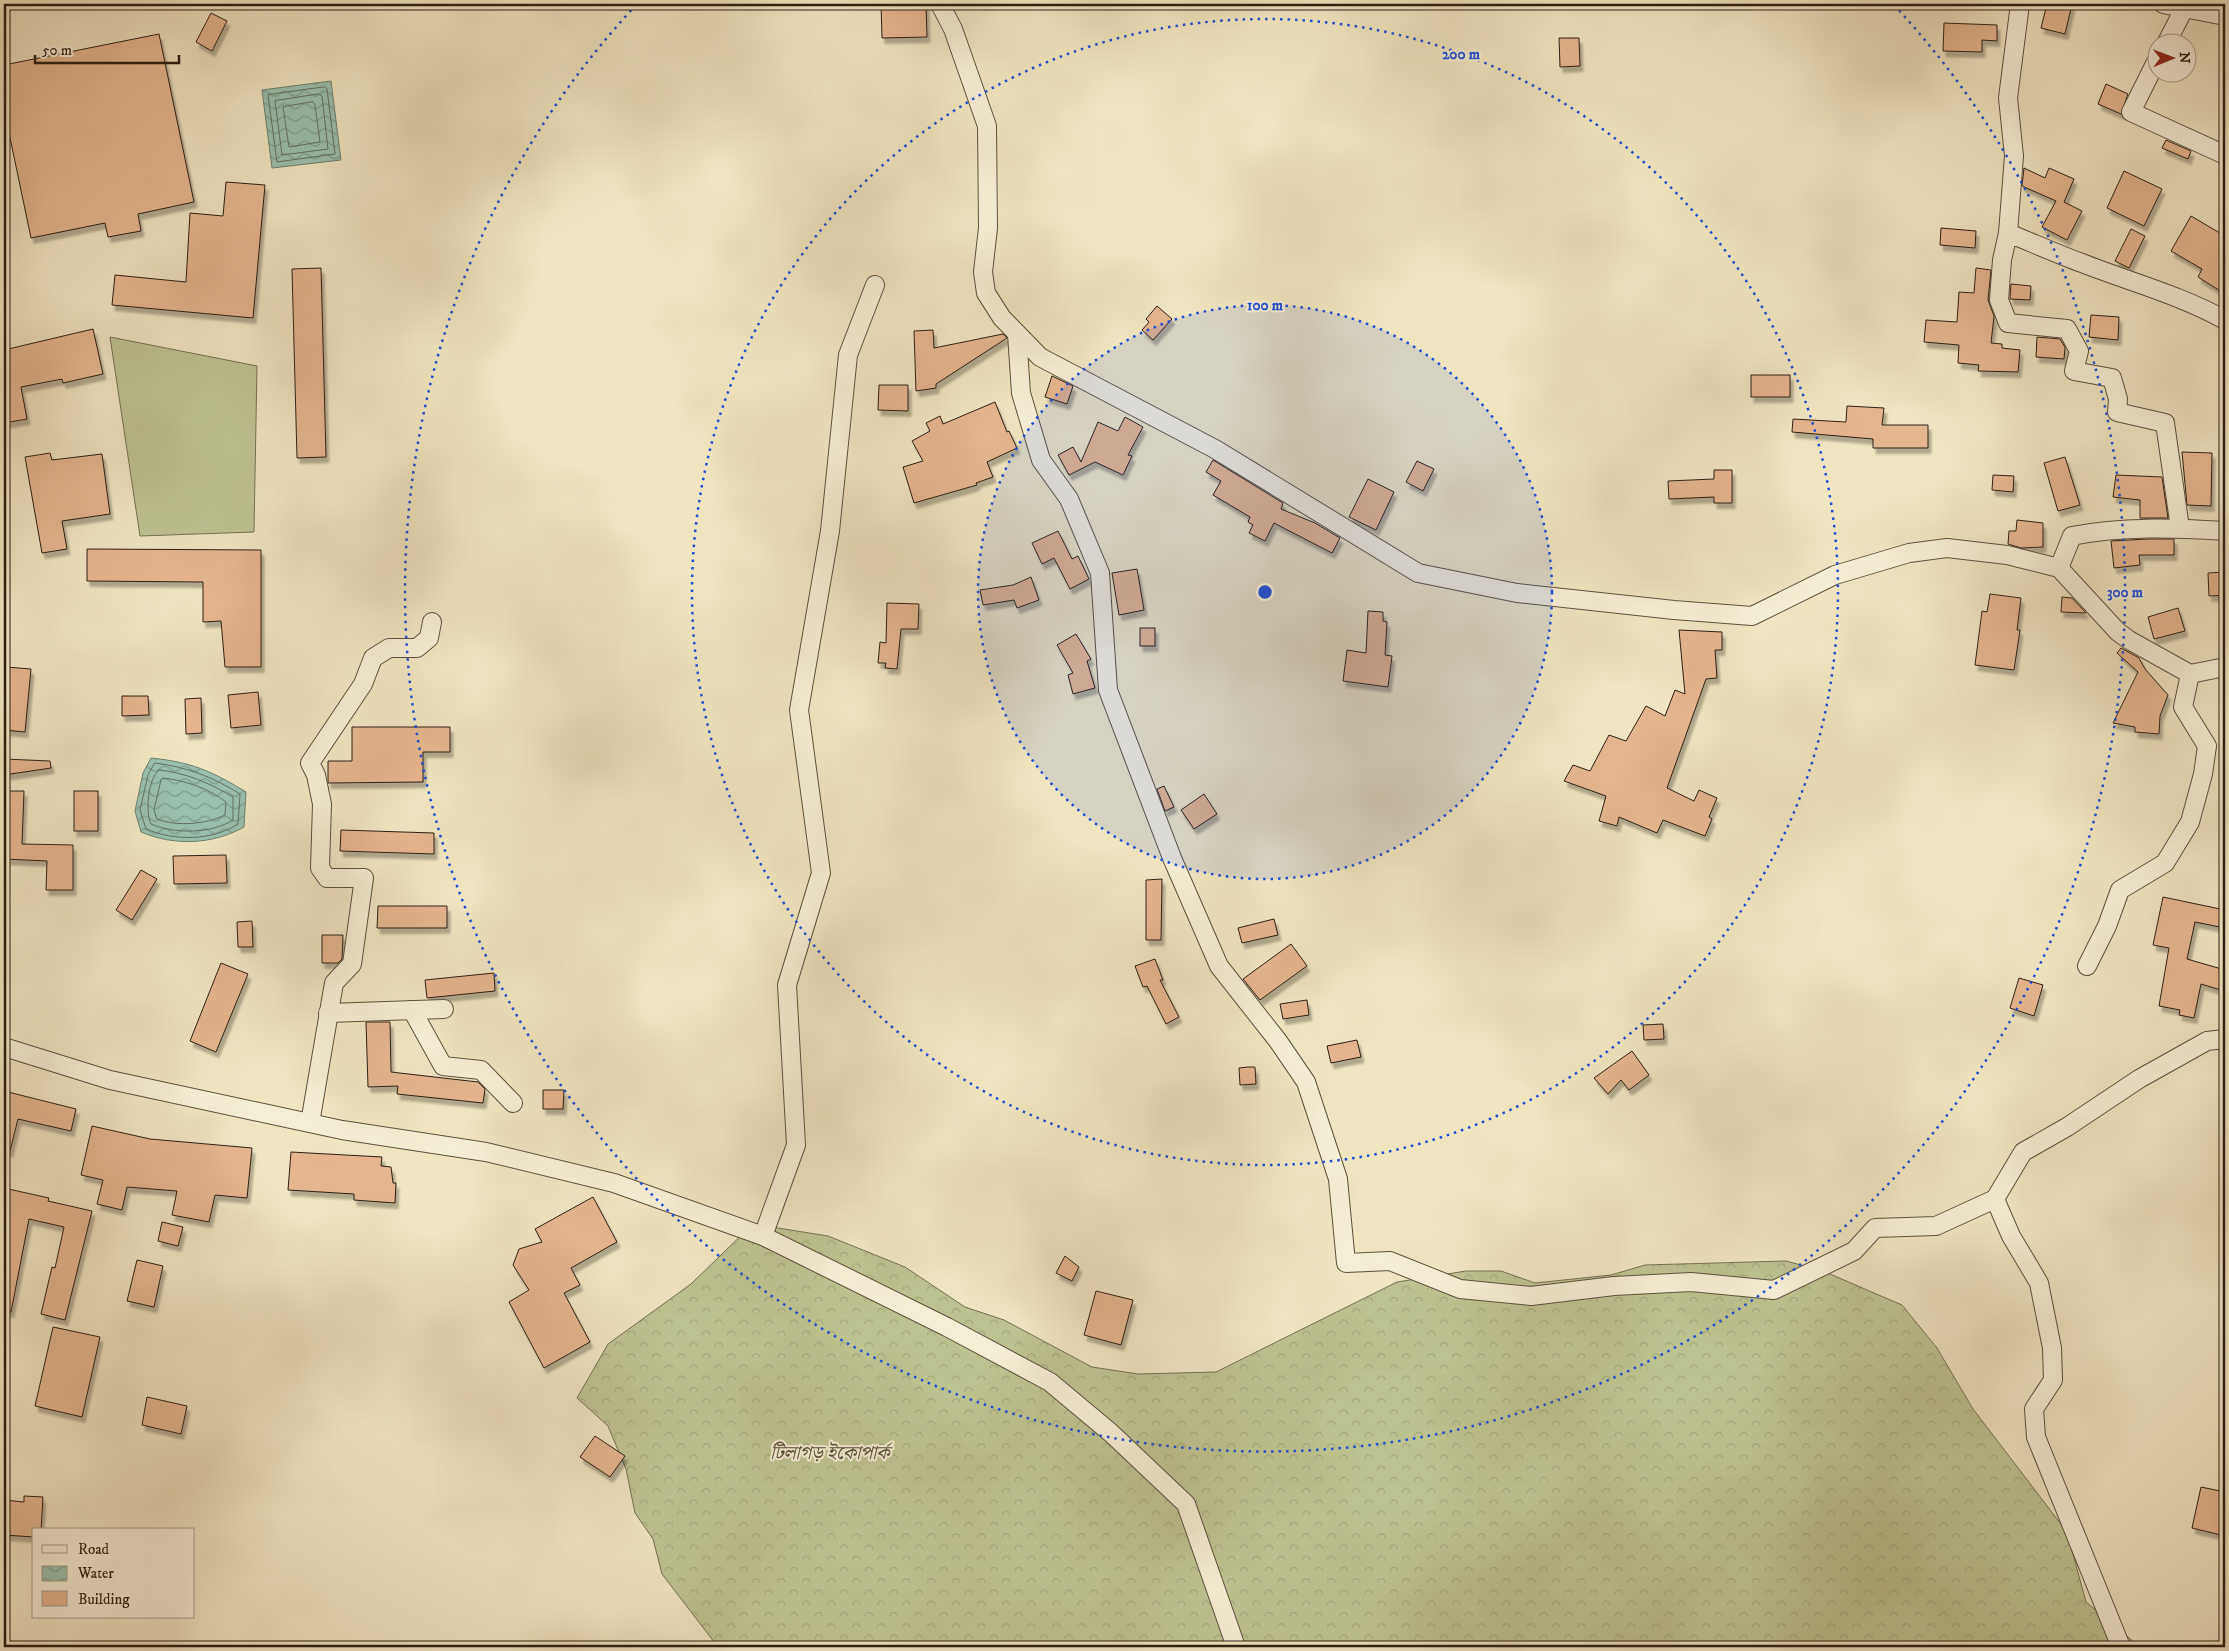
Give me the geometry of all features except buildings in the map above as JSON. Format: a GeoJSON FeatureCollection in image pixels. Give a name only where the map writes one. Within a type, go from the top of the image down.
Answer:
{"type":"FeatureCollection","features":[{"type":"Feature","properties":{"kind":"street"},"geometry":{"type":"LineString","coordinates":[[940,4],[953,30],[988,126],[988,228],[983,272],[986,293],[1002,318],[1040,357],[1216,449],[1418,573],[1517,593],[1674,610],[1752,616],[1835,575],[1910,553],[1947,548],[2007,555],[2059,568],[2118,632],[2190,674],[2225,667]]}},
{"type":"Feature","properties":{"kind":"street"},"geometry":{"type":"LineString","coordinates":[[2020,4],[2008,98],[2014,156],[2008,233],[2002,260],[1999,300],[2008,323],[2067,329],[2079,351],[2074,371],[2112,378],[2118,399],[2117,412],[2166,423],[2180,528]]}},
{"type":"Feature","properties":{"kind":"street"},"geometry":{"type":"LineString","coordinates":[[2163,4],[2225,16]]}},
{"type":"Feature","properties":{"kind":"street"},"geometry":{"type":"LineString","coordinates":[[2172,32],[2185,7]]}},
{"type":"Feature","properties":{"kind":"street"},"geometry":{"type":"LineString","coordinates":[[2146,82],[2131,112],[2225,155]]}},
{"type":"Feature","properties":{"kind":"street"},"geometry":{"type":"LineString","coordinates":[[2008,233],[2083,264],[2130,279],[2206,309],[2225,320]]}},
{"type":"Feature","properties":{"kind":"street"},"geometry":{"type":"LineString","coordinates":[[763,1236],[796,1145],[787,985],[821,873],[799,710],[830,531],[848,355],[875,285]]}},
{"type":"Feature","properties":{"kind":"street"},"geometry":{"type":"LineString","coordinates":[[1017,334],[1021,393],[1041,460],[1069,499],[1100,573],[1108,690],[1172,858],[1219,966],[1278,1041],[1306,1082],[1338,1179],[1346,1262],[1390,1261],[1460,1289],[1531,1296],[1614,1286],[1691,1282],[1774,1290],[1854,1251],[1875,1228],[1936,1226],[1995,1199],[2023,1152],[2067,1127],[2139,1079],[2207,1041],[2225,1039]]}},
{"type":"Feature","properties":{"kind":"street"},"geometry":{"type":"LineString","coordinates":[[2059,568],[2072,536],[2098,531],[2180,528],[2225,531]]}},
{"type":"Feature","properties":{"kind":"street"},"geometry":{"type":"LineString","coordinates":[[310,1123],[334,983],[352,964],[364,878],[328,878],[320,868],[322,804],[316,775],[310,763],[364,684],[373,658],[389,648],[417,648],[429,638],[432,622]]}},
{"type":"Feature","properties":{"kind":"street"},"geometry":{"type":"LineString","coordinates":[[2087,966],[2107,926],[2120,890],[2165,863],[2190,822],[2203,774],[2207,746],[2183,707],[2190,674]]}},
{"type":"Feature","properties":{"kind":"street"},"geometry":{"type":"LineString","coordinates":[[328,1014],[444,1009]]}},
{"type":"Feature","properties":{"kind":"street"},"geometry":{"type":"LineString","coordinates":[[412,1010],[443,1066],[481,1070],[513,1103]]}},
{"type":"Feature","properties":{"kind":"street"},"geometry":{"type":"LineString","coordinates":[[4,1047],[110,1080],[342,1130],[486,1152],[614,1183],[763,1236],[948,1327],[1050,1382],[1111,1433],[1186,1504],[1236,1647]]}},
{"type":"Feature","properties":{"kind":"street"},"geometry":{"type":"LineString","coordinates":[[1995,1199],[2011,1236],[2039,1284],[2052,1348],[2053,1380],[2034,1409],[2036,1437],[2121,1647]]}},
{"type":"Feature","properties":{"kind":"green space"},"geometry":{"type":"Polygon","coordinates":[[[110,337],[257,366],[254,532],[140,536],[110,337]]]}},
{"type":"Feature","properties":{"kind":"green space","name":"টিলাগড় ইকোপার্ক"},"geometry":{"type":"Polygon","coordinates":[[[753,1224],[828,1236],[905,1267],[965,1307],[1004,1320],[1092,1367],[1138,1374],[1216,1372],[1397,1282],[1466,1271],[1501,1271],[1535,1283],[1611,1275],[1645,1265],[1786,1261],[1823,1271],[1902,1305],[1937,1348],[1973,1409],[2067,1532],[2086,1602],[2140,1647],[718,1647],[662,1574],[653,1539],[635,1513],[626,1469],[608,1426],[577,1398],[608,1344],[691,1284],[753,1224]]]}},
{"type":"Feature","properties":{"kind":"water"},"geometry":{"type":"Polygon","coordinates":[[[331,81],[341,160],[272,168],[262,90],[331,81]]]}},
{"type":"Feature","properties":{"kind":"water"},"geometry":{"type":"Polygon","coordinates":[[[151,758],[190,765],[212,773],[246,792],[244,827],[219,837],[193,842],[167,840],[141,832],[135,811],[143,773],[151,758]]]}}]}
